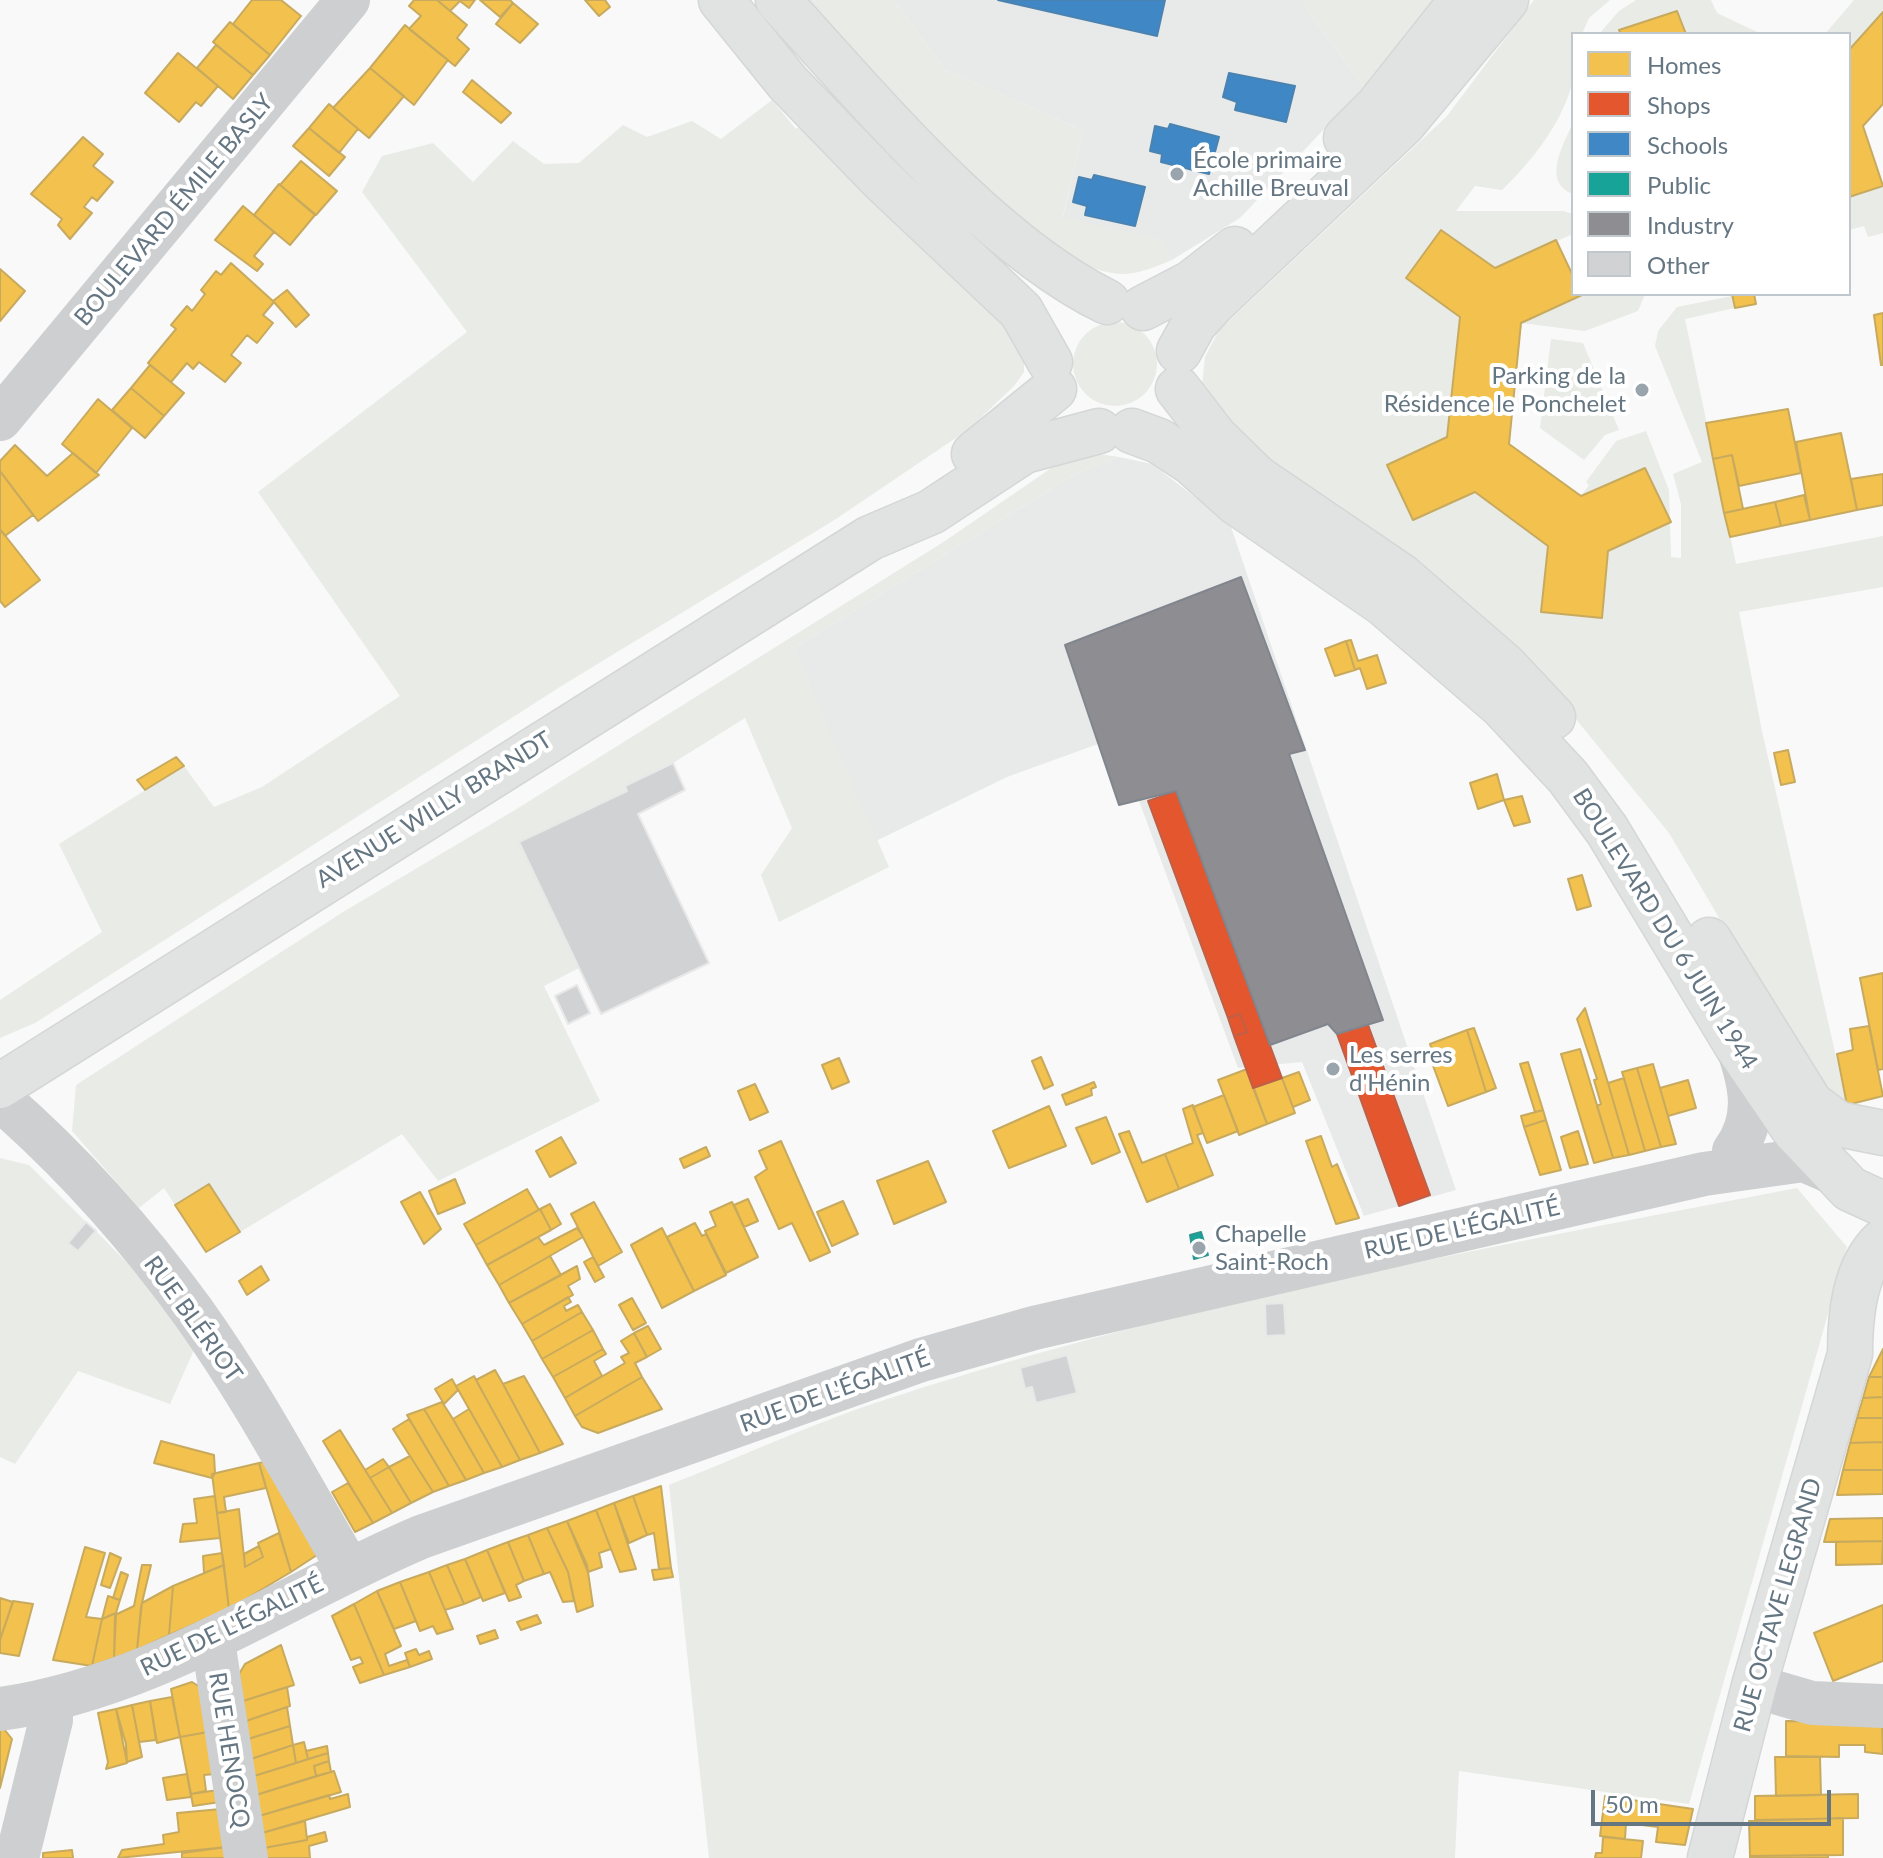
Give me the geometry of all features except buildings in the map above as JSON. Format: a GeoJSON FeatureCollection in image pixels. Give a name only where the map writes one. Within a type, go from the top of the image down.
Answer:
{"type":"FeatureCollection","features":[{"type":"Feature","properties":{"kind":"main road"},"geometry":{"type":"LineString","coordinates":[[721,0],[788,83],[882,180],[1021,311],[1070,415],[1116,431],[1161,415],[1194,324],[1403,124],[1506,0]]}},
{"type":"Feature","properties":{"kind":"main road"},"geometry":{"type":"LineString","coordinates":[[778,0],[872,103],[981,211],[1056,273],[1125,305],[1171,331],[1179,370]]}},
{"type":"Feature","properties":{"kind":"main road"},"geometry":{"type":"LineString","coordinates":[[1052,376],[1059,333],[1080,312],[1125,305],[1191,283],[1240,245],[1378,106],[1462,0]]}},
{"type":"Feature","properties":{"kind":"main road","name":"BOULEVARD DU 6 JUIN 1944"},"geometry":{"type":"LineString","coordinates":[[1179,370],[1215,437],[1257,478],[1401,576],[1505,666],[1574,740],[1610,783],[1635,821],[1804,1094],[1838,1124]]}},
{"type":"Feature","properties":{"kind":"main road","name":"AVENUE WILLY BRANDT"},"geometry":{"type":"LineString","coordinates":[[870,538],[918,493],[1000,436],[1052,376]]}},
{"type":"Feature","properties":{"kind":"main road","name":"AVENUE WILLY BRANDT"},"geometry":{"type":"LineString","coordinates":[[0,1086],[870,538],[931,512],[1024,451],[1116,431]]}},
{"type":"Feature","properties":{"kind":"main road","name":"BOULEVARD DU 6 JUIN 1944"},"geometry":{"type":"LineString","coordinates":[[1116,431],[1159,441],[1191,462],[1237,503],[1384,604],[1502,706],[1568,777],[1607,830],[1737,1046],[1795,1131],[1850,1189],[1883,1204]]}},
{"type":"Feature","properties":{"kind":"main road"},"geometry":{"type":"LineString","coordinates":[[1838,1124],[1883,1133]]}},
{"type":"Feature","properties":{"kind":"main road","name":"RUE OCTAVE LEGRAND"},"geometry":{"type":"LineString","coordinates":[[1710,1858],[1754,1686],[1850,1354],[1850,1319],[1862,1274],[1874,1249],[1883,1241]]}},
{"type":"Feature","properties":{"kind":"main road","name":"RUE OCTAVE LEGRAND"},"geometry":{"type":"LineString","coordinates":[[1850,1354],[1883,1314]]}},
{"type":"Feature","properties":{"kind":"street","name":"BOULEVARD ÉMILE BASLY"},"geometry":{"type":"LineString","coordinates":[[0,419],[348,0]]}},
{"type":"Feature","properties":{"kind":"street"},"geometry":{"type":"LineString","coordinates":[[1719,1162],[1747,1132],[1751,1112],[1746,1071],[1737,1046]]}},
{"type":"Feature","properties":{"kind":"street","name":"RUE BLÉRIOT"},"geometry":{"type":"LineString","coordinates":[[0,1099],[131,1234],[193,1312],[239,1382],[348,1568]]}},
{"type":"Feature","properties":{"kind":"street","name":"RUE DE L'ÉGALITÉ"},"geometry":{"type":"LineString","coordinates":[[0,1709],[51,1702],[113,1683],[213,1641],[348,1568],[435,1532],[950,1351],[1719,1162],[1795,1131],[1838,1124]]}},
{"type":"Feature","properties":{"kind":"street","name":"RUE DE L'ÉGALITÉ"},"geometry":{"type":"LineString","coordinates":[[1719,1162],[1804,1160],[1834,1173]]}},
{"type":"Feature","properties":{"kind":"street","name":"RUE HENOCQ"},"geometry":{"type":"LineString","coordinates":[[213,1641],[246,1858]]}},
{"type":"Feature","properties":{"kind":"street"},"geometry":{"type":"LineString","coordinates":[[1754,1686],[1812,1703],[1883,1706]]}},
{"type":"Feature","properties":{"kind":"street"},"geometry":{"type":"LineString","coordinates":[[17,1858],[51,1720],[51,1702]]}},
{"type":"Feature","properties":{"kind":"shaded area"},"geometry":{"type":"Polygon","coordinates":[[[803,0],[894,0],[945,70],[1083,130],[1063,217],[1165,241],[1172,260],[1140,272],[1116,274],[1087,265],[1059,248],[1002,203],[942,148],[803,0]]]}},
{"type":"Feature","properties":{"kind":"shaded area","name":"École primaire Achille Breuval"},"geometry":{"type":"Polygon","coordinates":[[[894,0],[1304,0],[1304,6],[1364,87],[1240,218],[1172,260],[1164,241],[1063,218],[1083,130],[945,70],[894,0]]]}},
{"type":"Feature","properties":{"kind":"shaded area"},"geometry":{"type":"Polygon","coordinates":[[[1304,0],[1437,0],[1364,87],[1304,6],[1304,0]]]}},
{"type":"Feature","properties":{"kind":"shaded area"},"geometry":{"type":"Polygon","coordinates":[[[1534,0],[1610,0],[1589,18],[1583,32],[1571,32],[1569,93],[1555,124],[1535,153],[1502,190],[1475,186],[1456,211],[1563,211],[1571,213],[1571,235],[1495,268],[1441,231],[1406,278],[1460,317],[1475,492],[1548,546],[1542,612],[1608,551],[1670,522],[1671,557],[1681,558],[1681,504],[1673,474],[1702,462],[1655,346],[1658,331],[1677,307],[1732,296],[1735,308],[1685,319],[1736,564],[1883,536],[1883,587],[1739,612],[1762,731],[1847,1105],[1840,1107],[1783,1026],[1669,833],[1575,718],[1568,720],[1250,459],[1202,385],[1205,357],[1219,330],[1447,116],[1534,0]]]}},
{"type":"Feature","properties":{"kind":"shaded area"},"geometry":{"type":"Polygon","coordinates":[[[1636,0],[1711,0],[1717,13],[1757,32],[1685,32],[1676,11],[1621,32],[1601,32],[1619,11],[1636,0]]]}},
{"type":"Feature","properties":{"kind":"shaded area"},"geometry":{"type":"Polygon","coordinates":[[[1854,0],[1883,0],[1883,12],[1851,48],[1851,32],[1827,32],[1854,0]]]}},
{"type":"Feature","properties":{"kind":"shaded area"},"geometry":{"type":"Polygon","coordinates":[[[772,100],[796,129],[806,121],[997,304],[1024,350],[1024,372],[1014,386],[969,429],[836,519],[563,685],[35,1023],[0,1038],[0,1000],[102,932],[59,844],[184,766],[214,807],[262,787],[400,696],[258,492],[467,332],[362,192],[382,156],[433,143],[473,182],[513,141],[544,164],[579,163],[623,125],[647,137],[692,121],[721,139],[772,100]]]}},
{"type":"Feature","properties":{"kind":"shaded area"},"geometry":{"type":"Polygon","coordinates":[[[1571,128],[1571,193],[1558,181],[1561,151],[1571,128]]]}},
{"type":"Feature","properties":{"kind":"shaded area"},"geometry":{"type":"Polygon","coordinates":[[[1883,186],[1883,233],[1868,237],[1864,226],[1851,229],[1851,196],[1883,186]]]}},
{"type":"Feature","properties":{"kind":"shaded area"},"geometry":{"type":"Polygon","coordinates":[[[1577,296],[1644,296],[1638,311],[1585,331],[1521,323],[1577,296]]]}},
{"type":"Feature","properties":{"kind":"shaded area"},"geometry":{"type":"Polygon","coordinates":[[[1115,322],[1131,325],[1145,334],[1154,348],[1157,364],[1154,380],[1145,394],[1131,403],[1115,406],[1099,403],[1085,394],[1076,380],[1073,364],[1076,348],[1085,334],[1099,325],[1115,322]]]}},
{"type":"Feature","properties":{"kind":"shaded area"},"geometry":{"type":"Polygon","coordinates":[[[1551,339],[1583,343],[1619,430],[1605,435],[1584,460],[1540,428],[1551,339]]]}},
{"type":"Feature","properties":{"kind":"shaded area"},"geometry":{"type":"Polygon","coordinates":[[[1646,431],[1669,490],[1670,522],[1645,468],[1581,496],[1589,485],[1586,482],[1616,441],[1646,431]]]}},
{"type":"Feature","properties":{"kind":"shaded area"},"geometry":{"type":"Polygon","coordinates":[[[1092,453],[1119,457],[1077,473],[794,648],[889,867],[779,922],[761,875],[792,828],[745,718],[673,763],[625,786],[627,791],[519,842],[579,968],[544,986],[600,1101],[438,1181],[402,1134],[240,1232],[209,1184],[175,1205],[164,1188],[139,1208],[72,1131],[76,1085],[343,912],[515,810],[945,541],[1063,460],[1092,453]]]}},
{"type":"Feature","properties":{"kind":"shaded area"},"geometry":{"type":"Polygon","coordinates":[[[1119,457],[1152,464],[1230,524],[1456,1190],[1364,1216],[1302,1062],[1238,1068],[1139,801],[1119,805],[1098,744],[1007,777],[876,841],[794,648],[1077,473],[1119,457]]]}},
{"type":"Feature","properties":{"kind":"shaded area"},"geometry":{"type":"Polygon","coordinates":[[[0,1158],[29,1165],[86,1222],[68,1242],[77,1251],[96,1231],[140,1276],[194,1350],[170,1404],[78,1371],[15,1464],[0,1457],[0,1158]]]}},
{"type":"Feature","properties":{"kind":"shaded area"},"geometry":{"type":"Polygon","coordinates":[[[1797,1188],[1847,1247],[1689,1804],[1459,1771],[1455,1858],[709,1858],[669,1485],[866,1406],[1095,1338],[1211,1308],[1445,1257],[1797,1188]]]}},
{"type":"Feature","properties":{"kind":"place","name":"École primaire Achille Breuval"},"geometry":{"type":"Point","coordinates":[1177,174]}},
{"type":"Feature","properties":{"kind":"place","name":"Parking de la Résidence le Ponchelet"},"geometry":{"type":"Point","coordinates":[1642,390]}},
{"type":"Feature","properties":{"kind":"place","name":"Les serres d'Hénin"},"geometry":{"type":"Point","coordinates":[1333,1069]}},
{"type":"Feature","properties":{"kind":"place","name":"Chapelle Saint-Roch"},"geometry":{"type":"Point","coordinates":[1199,1248]}}]}
